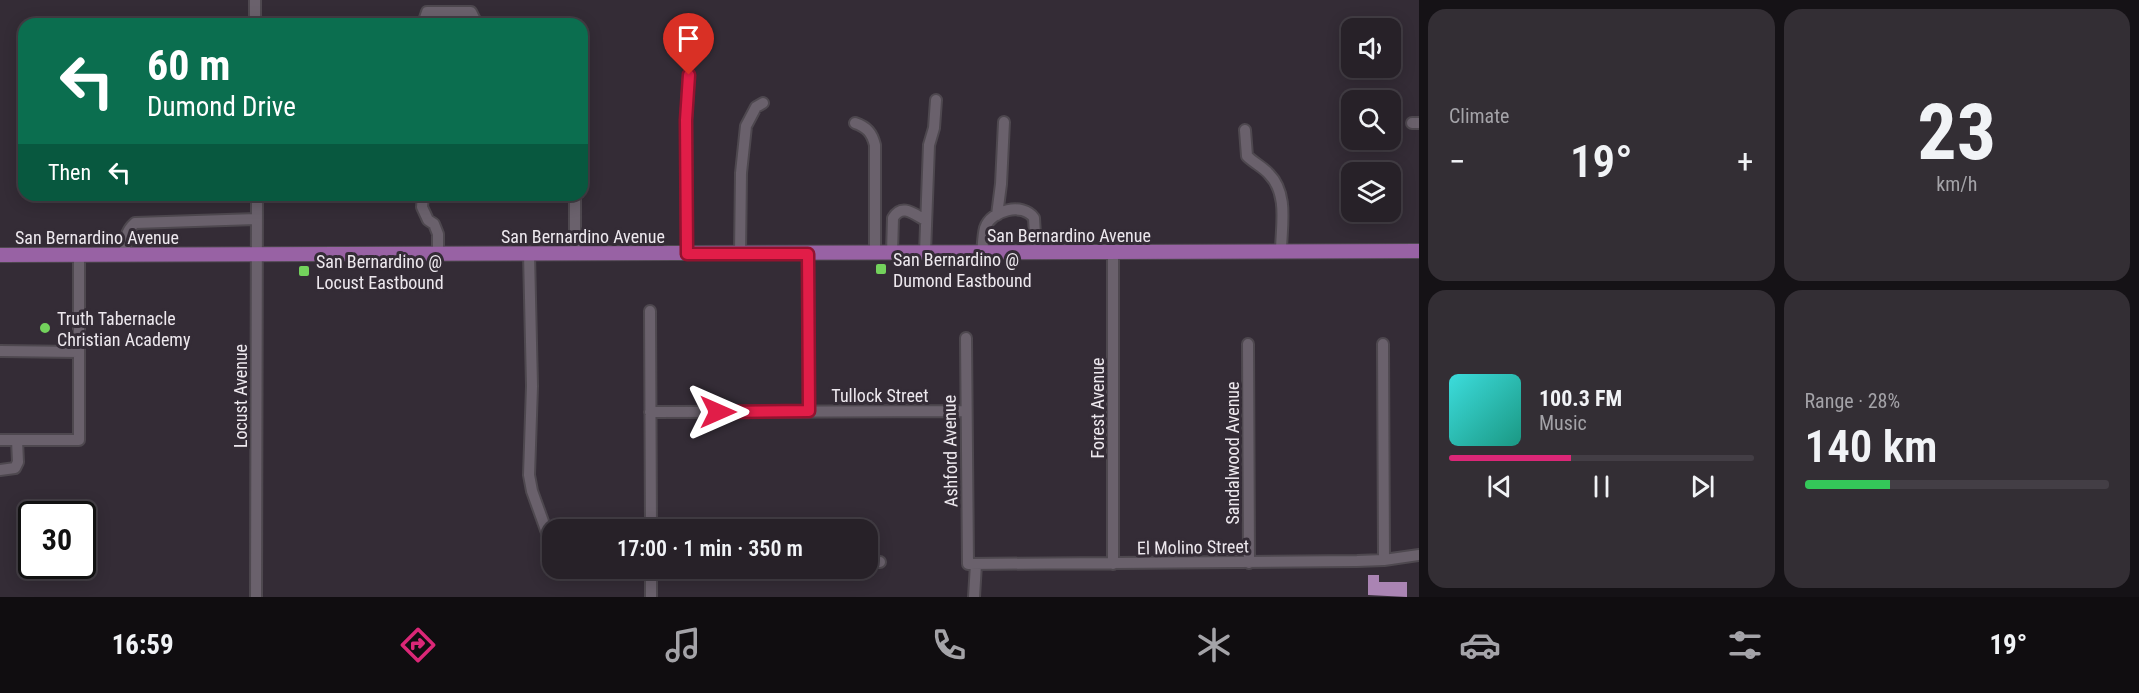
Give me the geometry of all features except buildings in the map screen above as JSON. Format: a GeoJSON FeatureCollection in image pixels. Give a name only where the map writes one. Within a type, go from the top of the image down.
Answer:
{"type":"FeatureCollection","features":[{"type":"Feature","properties":{"kind":"main road","name":"San Bernardino Avenue"},"geometry":{"type":"LineString","coordinates":[[0,255],[1419,251]]}},
{"type":"Feature","properties":{"kind":"street"},"geometry":{"type":"LineString","coordinates":[[255,0],[255,18]]}},
{"type":"Feature","properties":{"kind":"street"},"geometry":{"type":"LineString","coordinates":[[425,18],[427,12],[452,11],[471,12],[473,18]]}},
{"type":"Feature","properties":{"kind":"street"},"geometry":{"type":"LineString","coordinates":[[687,254],[686,120],[689,75]]}},
{"type":"Feature","properties":{"kind":"street"},"geometry":{"type":"LineString","coordinates":[[925,253],[929,145],[934,128],[936,100]]}},
{"type":"Feature","properties":{"kind":"street"},"geometry":{"type":"LineString","coordinates":[[740,254],[741,173],[746,126],[756,107],[763,103]]}},
{"type":"Feature","properties":{"kind":"street"},"geometry":{"type":"LineString","coordinates":[[997,215],[1004,122]]}},
{"type":"Feature","properties":{"kind":"street"},"geometry":{"type":"LineString","coordinates":[[855,123],[863,125],[869,131],[875,145],[875,253]]}},
{"type":"Feature","properties":{"kind":"street"},"geometry":{"type":"LineString","coordinates":[[1245,130],[1247,156],[1269,174],[1282,199],[1281,252]]}},
{"type":"Feature","properties":{"kind":"street","name":"Locust Avenue"},"geometry":{"type":"LineString","coordinates":[[256,597],[257,201]]}},
{"type":"Feature","properties":{"kind":"street"},"geometry":{"type":"LineString","coordinates":[[422,201],[422,207],[428,220],[434,224],[438,234],[438,255]]}},
{"type":"Feature","properties":{"kind":"street"},"geometry":{"type":"LineString","coordinates":[[575,201],[575,255]]}},
{"type":"Feature","properties":{"kind":"street"},"geometry":{"type":"LineString","coordinates":[[982,253],[985,226],[997,215],[1011,209],[1031,214],[1036,223],[1036,253]]}},
{"type":"Feature","properties":{"kind":"street"},"geometry":{"type":"LineString","coordinates":[[892,253],[895,213],[901,210],[908,211],[925,220]]}},
{"type":"Feature","properties":{"kind":"street"},"geometry":{"type":"LineString","coordinates":[[124,254],[125,236],[128,229],[135,223],[257,219]]}},
{"type":"Feature","properties":{"kind":"street","name":"Forest Avenue"},"geometry":{"type":"LineString","coordinates":[[1113,252],[1113,564]]}},
{"type":"Feature","properties":{"kind":"street"},"geometry":{"type":"LineString","coordinates":[[808,254],[809,411]]}},
{"type":"Feature","properties":{"kind":"street"},"geometry":{"type":"LineString","coordinates":[[0,440],[79,440],[79,255]]}},
{"type":"Feature","properties":{"kind":"street"},"geometry":{"type":"LineString","coordinates":[[529,255],[532,386],[529,475],[542,519]]}},
{"type":"Feature","properties":{"kind":"street"},"geometry":{"type":"LineString","coordinates":[[650,311],[651,519]]}},
{"type":"Feature","properties":{"kind":"street","name":"Ashford Avenue"},"geometry":{"type":"LineString","coordinates":[[966,339],[966,411],[974,597]]}},
{"type":"Feature","properties":{"kind":"street","name":"Sandalwood Avenue"},"geometry":{"type":"LineString","coordinates":[[1248,344],[1249,563]]}},
{"type":"Feature","properties":{"kind":"street"},"geometry":{"type":"LineString","coordinates":[[1383,344],[1384,560]]}},
{"type":"Feature","properties":{"kind":"street"},"geometry":{"type":"LineString","coordinates":[[0,351],[79,352]]}},
{"type":"Feature","properties":{"kind":"street","name":"Tullock Street"},"geometry":{"type":"LineString","coordinates":[[650,412],[966,411]]}},
{"type":"Feature","properties":{"kind":"street"},"geometry":{"type":"LineString","coordinates":[[0,470],[15,468],[18,462],[17,440]]}},
{"type":"Feature","properties":{"kind":"street","name":"El Molino Street"},"geometry":{"type":"LineString","coordinates":[[972,564],[1249,563],[1384,560],[1419,555]]}},
{"type":"Feature","properties":{"kind":"street"},"geometry":{"type":"LineString","coordinates":[[651,579],[651,597]]}},
{"type":"Feature","properties":{"kind":"place","name":"San Bernardino @ Dumond Eastbound"},"geometry":{"type":"Point","coordinates":[881,269]}},
{"type":"Feature","properties":{"kind":"place","name":"San Bernardino @ Locust Eastbound"},"geometry":{"type":"Point","coordinates":[304,271]}},
{"type":"Feature","properties":{"kind":"place","name":"Truth Tabernacle Christian Academy"},"geometry":{"type":"Point","coordinates":[45,328]}},
{"type":"Feature","properties":{"kind":"route"},"geometry":{"type":"LineString","coordinates":[[689,75],[686,120],[687,254],[808,254],[809,411],[718,412]]}}]}
